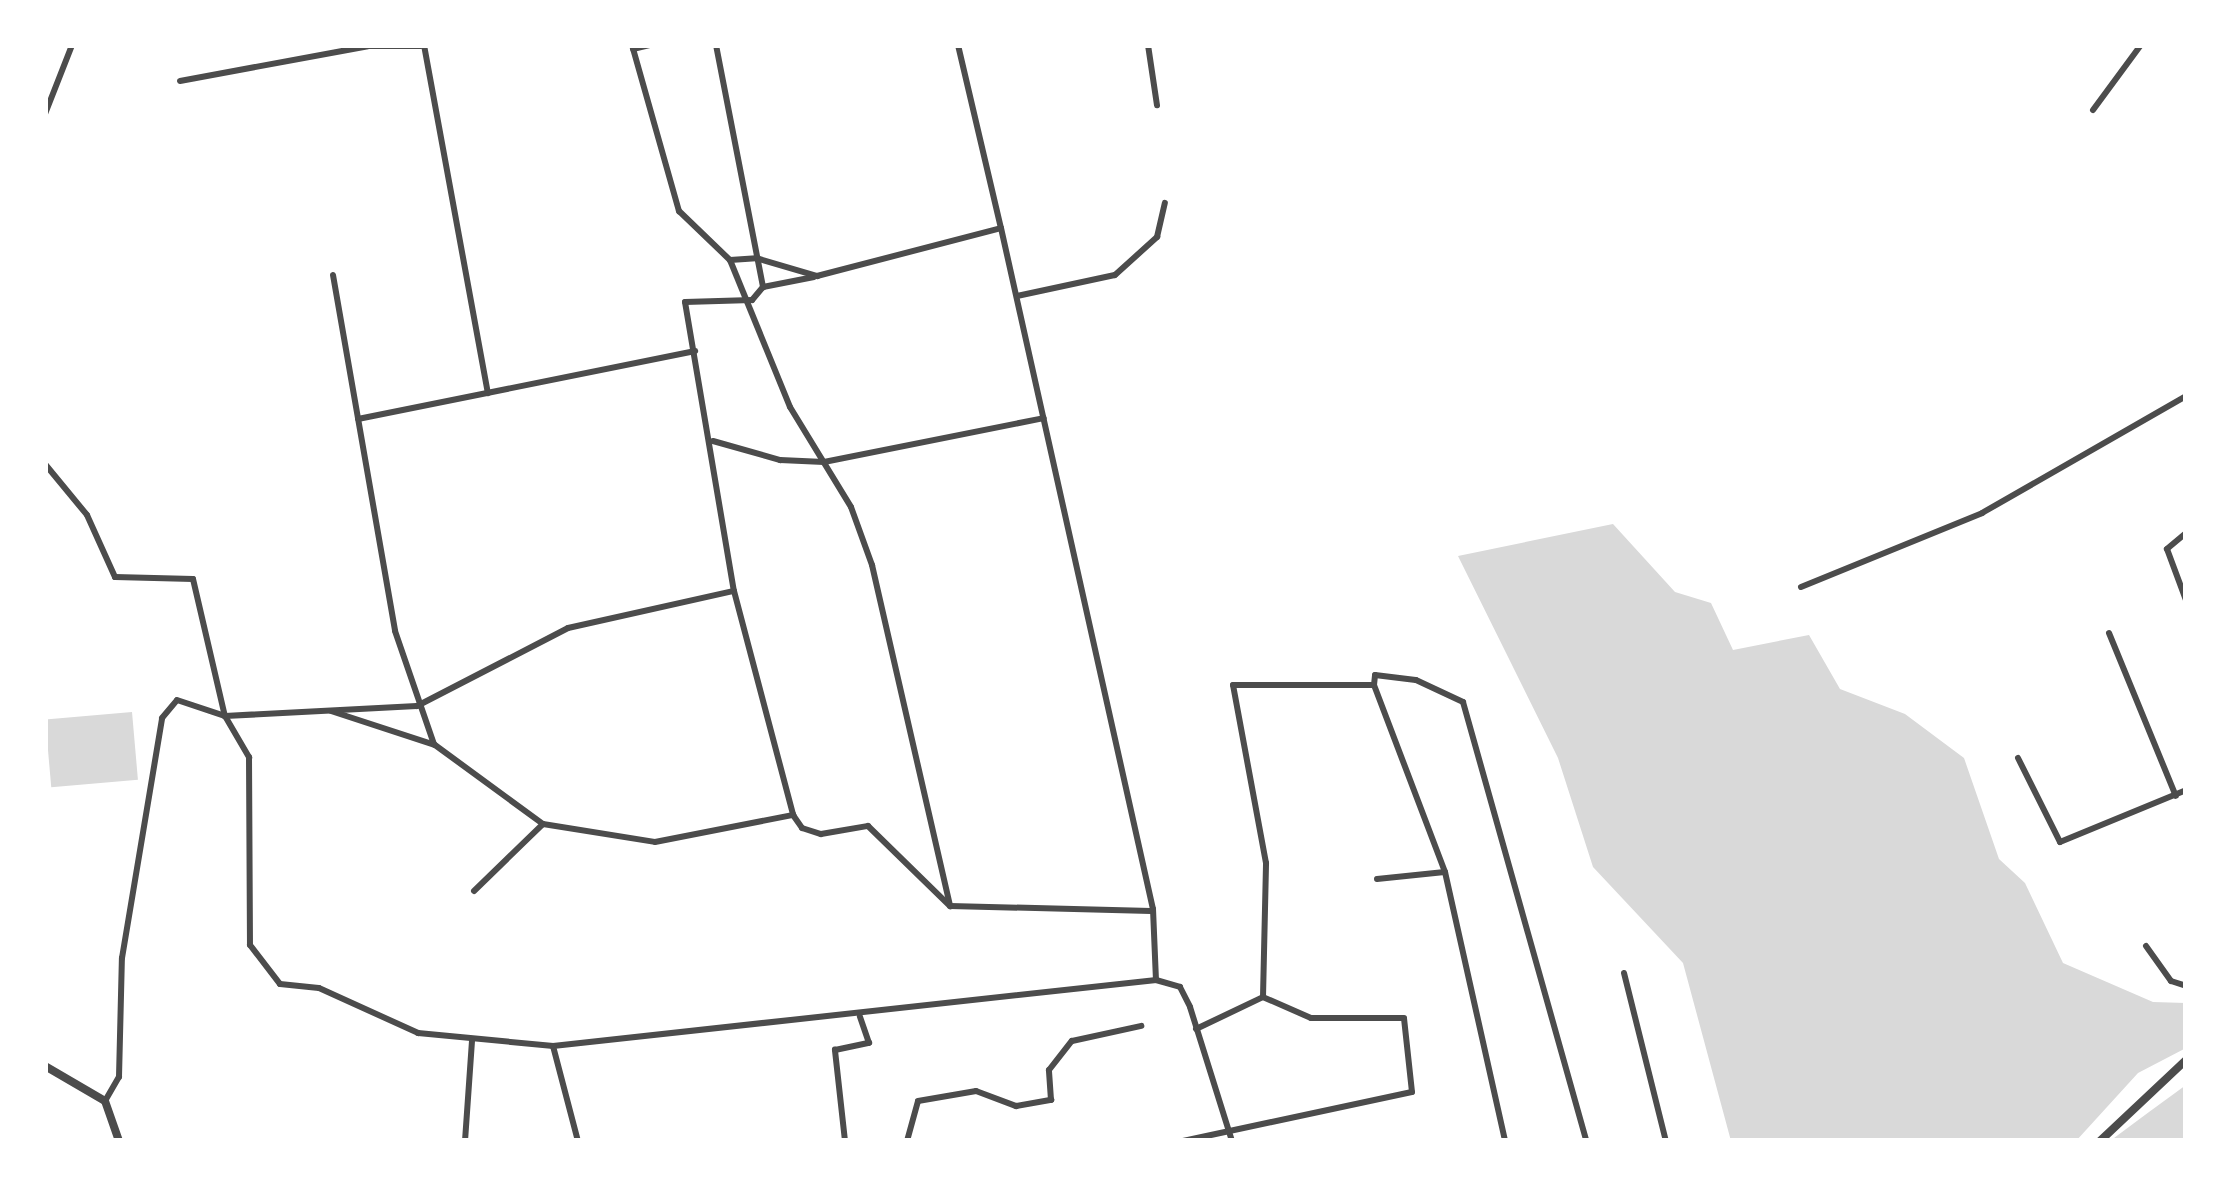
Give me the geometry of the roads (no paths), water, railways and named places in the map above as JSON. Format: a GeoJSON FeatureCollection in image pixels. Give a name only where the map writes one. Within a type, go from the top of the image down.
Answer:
{"type":"FeatureCollection","features":[{"type":"Feature","properties":{"kind":"street"},"geometry":{"type":"LineString","coordinates":[[45,114],[72,45]]}},
{"type":"Feature","properties":{"kind":"street"},"geometry":{"type":"LineString","coordinates":[[180,81],[368,46],[423,45],[488,393]]}},
{"type":"Feature","properties":{"kind":"street"},"geometry":{"type":"LineString","coordinates":[[651,45],[633,47],[679,211],[730,260],[752,300],[790,407],[824,462],[872,565],[950,906]]}},
{"type":"Feature","properties":{"kind":"street"},"geometry":{"type":"LineString","coordinates":[[716,45],[763,287]]}},
{"type":"Feature","properties":{"kind":"street"},"geometry":{"type":"LineString","coordinates":[[958,45],[1150,911],[1156,980]]}},
{"type":"Feature","properties":{"kind":"street"},"geometry":{"type":"LineString","coordinates":[[1148,45],[1157,105]]}},
{"type":"Feature","properties":{"kind":"street"},"geometry":{"type":"LineString","coordinates":[[2093,110],[2141,45]]}},
{"type":"Feature","properties":{"kind":"street"},"geometry":{"type":"LineString","coordinates":[[1017,296],[1115,275],[1157,237],[1165,203]]}},
{"type":"Feature","properties":{"kind":"street"},"geometry":{"type":"LineString","coordinates":[[1000,228],[763,287],[752,300],[686,302],[713,441],[734,591],[793,815],[802,828],[821,834],[868,826],[950,906],[1150,911]]}},
{"type":"Feature","properties":{"kind":"street"},"geometry":{"type":"LineString","coordinates":[[730,260],[756,258],[818,276]]}},
{"type":"Feature","properties":{"kind":"street"},"geometry":{"type":"LineString","coordinates":[[333,274],[395,631],[417,706],[435,745]]}},
{"type":"Feature","properties":{"kind":"street"},"geometry":{"type":"LineString","coordinates":[[358,419],[695,351]]}},
{"type":"Feature","properties":{"kind":"street"},"geometry":{"type":"LineString","coordinates":[[1801,586],[1982,513],[2186,396]]}},
{"type":"Feature","properties":{"kind":"street"},"geometry":{"type":"LineString","coordinates":[[713,441],[780,460],[824,462],[1044,418]]}},
{"type":"Feature","properties":{"kind":"street"},"geometry":{"type":"LineString","coordinates":[[45,464],[87,514],[115,577],[193,579],[225,716],[249,757],[250,945],[262,967],[280,984],[319,988],[418,1033],[553,1046],[860,1017],[1156,980],[1180,987],[1231,1137]]}},
{"type":"Feature","properties":{"kind":"street"},"geometry":{"type":"LineString","coordinates":[[2186,532],[2167,549],[2186,600]]}},
{"type":"Feature","properties":{"kind":"street"},"geometry":{"type":"LineString","coordinates":[[105,1101],[119,1076],[122,958],[162,718],[177,700],[225,716],[417,706],[568,628],[734,591]]}},
{"type":"Feature","properties":{"kind":"street"},"geometry":{"type":"LineString","coordinates":[[2109,633],[2176,796]]}},
{"type":"Feature","properties":{"kind":"street"},"geometry":{"type":"LineString","coordinates":[[1505,1141],[1445,872],[1374,685],[1375,675],[1416,680],[1463,702],[1586,1141]]}},
{"type":"Feature","properties":{"kind":"street"},"geometry":{"type":"LineString","coordinates":[[1263,997],[1266,863],[1233,686],[1374,685]]}},
{"type":"Feature","properties":{"kind":"street"},"geometry":{"type":"LineString","coordinates":[[328,710],[435,745],[543,824],[655,842],[793,815]]}},
{"type":"Feature","properties":{"kind":"street"},"geometry":{"type":"LineString","coordinates":[[2018,758],[2060,842],[2186,790]]}},
{"type":"Feature","properties":{"kind":"street"},"geometry":{"type":"LineString","coordinates":[[474,891],[543,824]]}},
{"type":"Feature","properties":{"kind":"street"},"geometry":{"type":"LineString","coordinates":[[1377,879],[1445,872]]}},
{"type":"Feature","properties":{"kind":"street"},"geometry":{"type":"LineString","coordinates":[[2146,946],[2171,982],[2186,986]]}},
{"type":"Feature","properties":{"kind":"street"},"geometry":{"type":"LineString","coordinates":[[1624,973],[1666,1141]]}},
{"type":"Feature","properties":{"kind":"street"},"geometry":{"type":"LineString","coordinates":[[1183,1141],[1231,1137],[1412,1092],[1404,1018],[1311,1018],[1263,997],[1196,1028]]}},
{"type":"Feature","properties":{"kind":"street"},"geometry":{"type":"LineString","coordinates":[[844,1141],[835,1050],[869,1043],[860,1017]]}},
{"type":"Feature","properties":{"kind":"street"},"geometry":{"type":"LineString","coordinates":[[907,1141],[919,1101],[976,1091],[1016,1106],[1052,1100],[1049,1070],[1072,1041],[1142,1026]]}},
{"type":"Feature","properties":{"kind":"street"},"geometry":{"type":"LineString","coordinates":[[465,1141],[472,1040]]}},
{"type":"Feature","properties":{"kind":"street"},"geometry":{"type":"LineString","coordinates":[[553,1046],[578,1141]]}},
{"type":"Feature","properties":{"kind":"street"},"geometry":{"type":"LineString","coordinates":[[2100,1141],[2186,1060]]}},
{"type":"Feature","properties":{"kind":"street"},"geometry":{"type":"LineString","coordinates":[[45,1066],[105,1101],[119,1141]]}}]}
